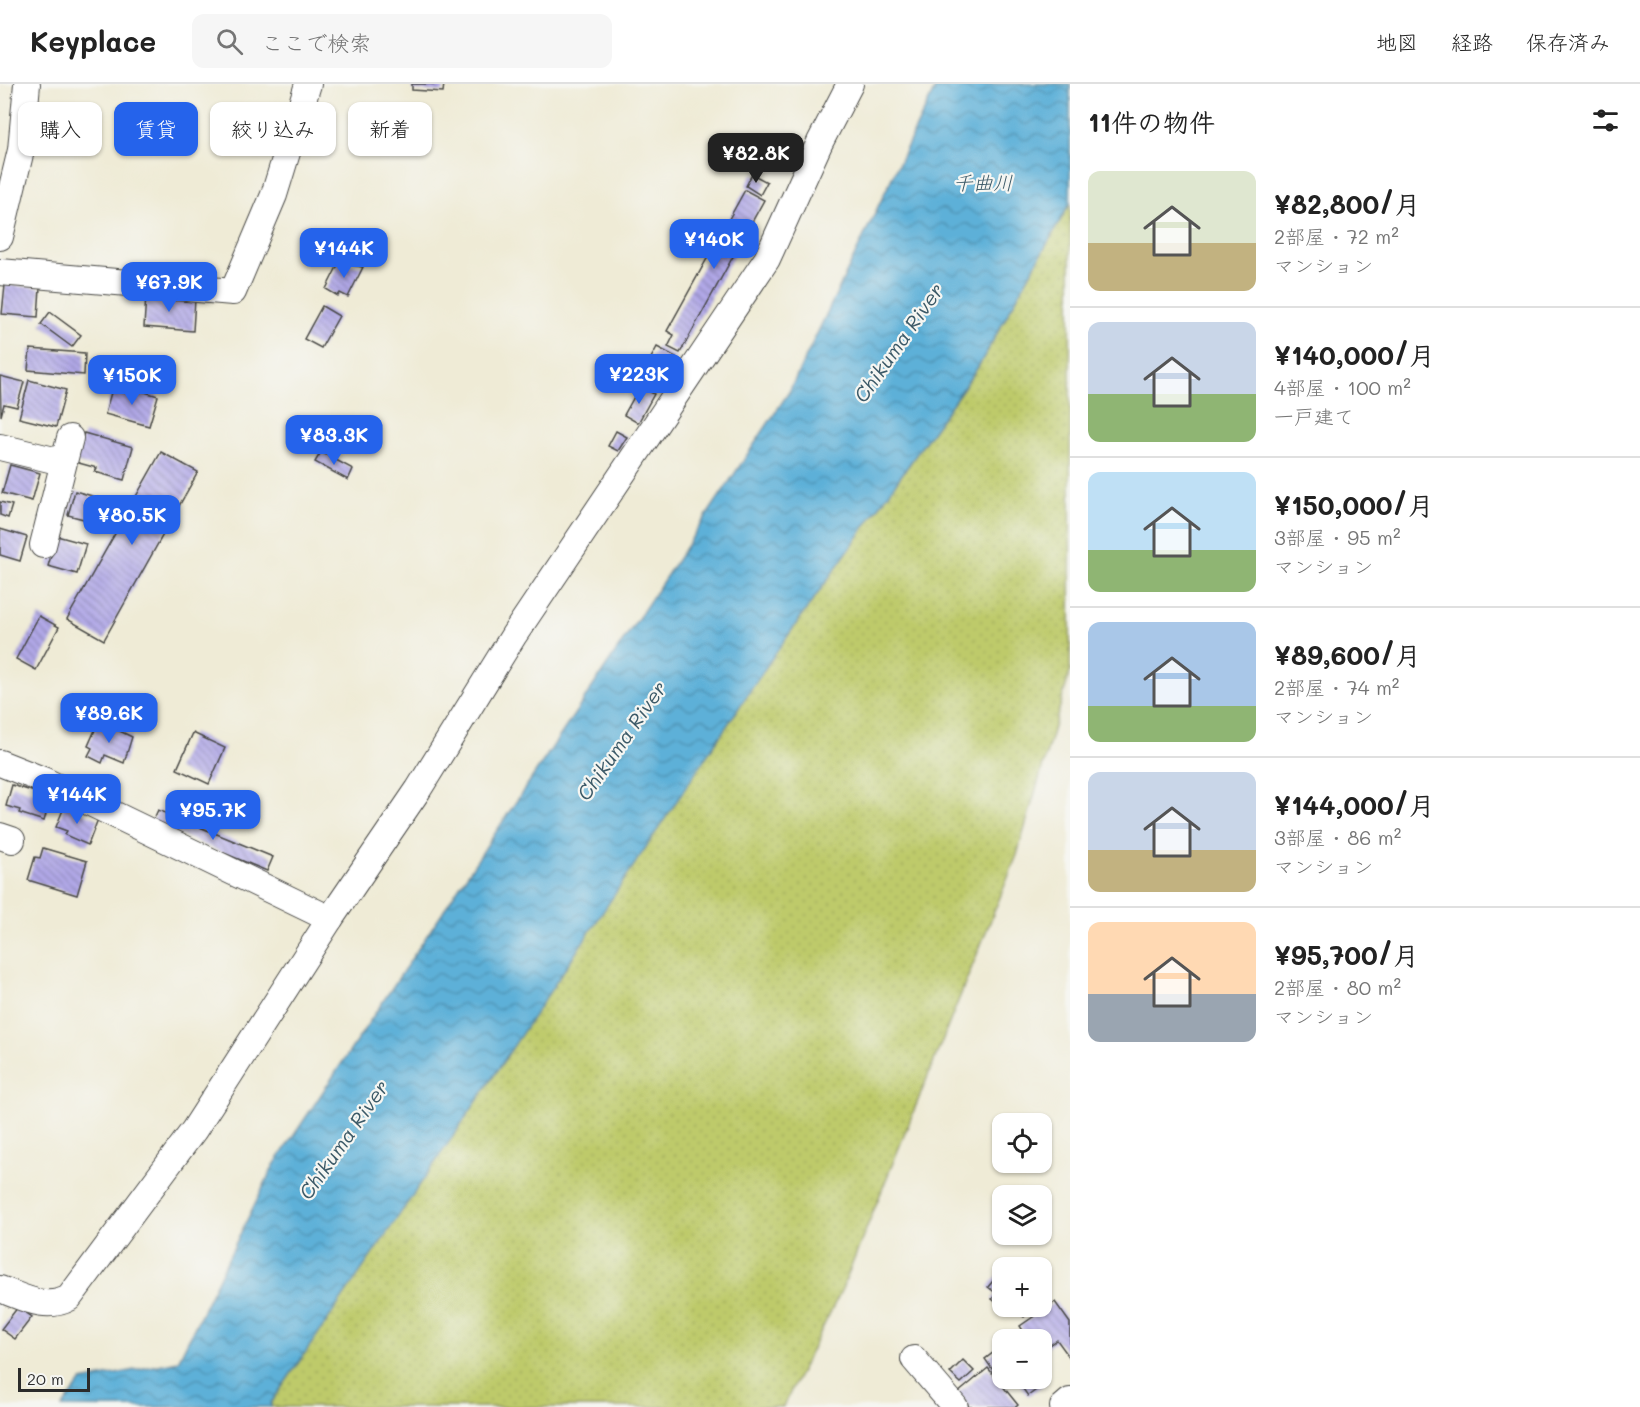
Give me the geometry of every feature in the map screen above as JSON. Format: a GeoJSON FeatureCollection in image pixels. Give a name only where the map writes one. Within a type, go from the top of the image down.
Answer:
{"type":"FeatureCollection","features":[{"type":"Feature","properties":{"kind":"street"},"geometry":{"type":"LineString","coordinates":[[1,227],[21,150],[27,84]]}},
{"type":"Feature","properties":{"kind":"street"},"geometry":{"type":"LineString","coordinates":[[0,272],[233,292],[274,195],[308,84]]}},
{"type":"Feature","properties":{"kind":"street"},"geometry":{"type":"LineString","coordinates":[[0,1289],[41,1304],[56,1305],[69,1298],[194,1130],[330,919],[418,790],[521,625],[767,259],[820,142],[850,84]]}},
{"type":"Feature","properties":{"kind":"street"},"geometry":{"type":"LineString","coordinates":[[43,545],[62,462],[70,438]]}},
{"type":"Feature","properties":{"kind":"street"},"geometry":{"type":"LineString","coordinates":[[0,447],[62,462]]}},
{"type":"Feature","properties":{"kind":"street"},"geometry":{"type":"LineString","coordinates":[[0,763],[43,780],[330,919]]}},
{"type":"Feature","properties":{"kind":"street"},"geometry":{"type":"LineString","coordinates":[[914,1359],[955,1407]]}},
{"type":"Feature","properties":{"kind":"street"},"geometry":{"type":"LineString","coordinates":[[1063,1407],[1070,1401]]}},
{"type":"Feature","properties":{"kind":"green space"},"geometry":{"type":"Polygon","coordinates":[[[1070,203],[1070,672],[1017,855],[842,1289],[783,1407],[271,1407],[271,1403],[770,661],[978,367],[1070,203]]]}},
{"type":"Feature","properties":{"kind":"water","name":"千曲川"},"geometry":{"type":"Polygon","coordinates":[[[937,84],[1070,84],[1070,203],[978,367],[770,661],[477,1101],[271,1403],[271,1407],[62,1407],[82,1381],[178,1361],[274,1165],[789,392],[937,84]]]}},
{"type":"Feature","properties":{"kind":"building"},"geometry":{"type":"Polygon","coordinates":[[[412,84],[444,84],[443,92],[412,90],[412,84]]]}},
{"type":"Feature","properties":{"kind":"building"},"geometry":{"type":"Polygon","coordinates":[[[752,174],[767,182],[760,195],[746,186],[752,174]]]}},
{"type":"Feature","properties":{"kind":"building"},"geometry":{"type":"Polygon","coordinates":[[[745,190],[764,200],[680,353],[668,347],[674,335],[667,331],[745,190]]]}},
{"type":"Feature","properties":{"kind":"building"},"geometry":{"type":"Polygon","coordinates":[[[339,263],[363,267],[348,297],[340,293],[338,296],[326,289],[339,263]]]}},
{"type":"Feature","properties":{"kind":"building"},"geometry":{"type":"Polygon","coordinates":[[[5,285],[40,288],[38,317],[2,314],[5,285]]]}},
{"type":"Feature","properties":{"kind":"building"},"geometry":{"type":"Polygon","coordinates":[[[146,295],[195,299],[193,331],[144,327],[146,295]]]}},
{"type":"Feature","properties":{"kind":"building"},"geometry":{"type":"Polygon","coordinates":[[[322,306],[339,316],[321,348],[304,339],[322,306]]]}},
{"type":"Feature","properties":{"kind":"building"},"geometry":{"type":"Polygon","coordinates":[[[50,312],[81,335],[72,347],[41,324],[50,312]]]}},
{"type":"Feature","properties":{"kind":"building"},"geometry":{"type":"Polygon","coordinates":[[[657,347],[676,357],[661,383],[643,373],[657,347]]]}},
{"type":"Feature","properties":{"kind":"building"},"geometry":{"type":"Polygon","coordinates":[[[30,349],[85,353],[84,375],[28,370],[30,349]]]}},
{"type":"Feature","properties":{"kind":"building"},"geometry":{"type":"Polygon","coordinates":[[[167,358],[176,362],[173,369],[164,366],[167,358]]]}},
{"type":"Feature","properties":{"kind":"building"},"geometry":{"type":"Polygon","coordinates":[[[0,376],[24,382],[17,407],[4,404],[1,416],[0,376]]]}},
{"type":"Feature","properties":{"kind":"building"},"geometry":{"type":"Polygon","coordinates":[[[29,380],[66,390],[56,427],[19,418],[29,380]]]}},
{"type":"Feature","properties":{"kind":"building"},"geometry":{"type":"Polygon","coordinates":[[[640,386],[654,394],[638,423],[624,415],[640,386]]]}},
{"type":"Feature","properties":{"kind":"building"},"geometry":{"type":"Polygon","coordinates":[[[132,388],[158,396],[149,426],[105,414],[112,389],[130,394],[132,388]]]}},
{"type":"Feature","properties":{"kind":"building"},"geometry":{"type":"Polygon","coordinates":[[[616,431],[627,437],[618,451],[608,446],[616,431]]]}},
{"type":"Feature","properties":{"kind":"building"},"geometry":{"type":"Polygon","coordinates":[[[84,433],[133,447],[124,480],[95,472],[97,468],[75,462],[84,433]]]}},
{"type":"Feature","properties":{"kind":"building"},"geometry":{"type":"Polygon","coordinates":[[[161,452],[198,472],[104,640],[67,619],[161,452]]]}},
{"type":"Feature","properties":{"kind":"building"},"geometry":{"type":"Polygon","coordinates":[[[321,452],[353,469],[348,480],[315,462],[321,452]]]}},
{"type":"Feature","properties":{"kind":"building"},"geometry":{"type":"Polygon","coordinates":[[[10,465],[40,473],[32,501],[2,493],[10,465]]]}},
{"type":"Feature","properties":{"kind":"building"},"geometry":{"type":"Polygon","coordinates":[[[75,491],[106,500],[99,523],[68,515],[75,491]]]}},
{"type":"Feature","properties":{"kind":"building"},"geometry":{"type":"Polygon","coordinates":[[[0,502],[12,505],[8,518],[0,515],[0,502]]]}},
{"type":"Feature","properties":{"kind":"building"},"geometry":{"type":"Polygon","coordinates":[[[0,529],[27,537],[20,561],[0,555],[0,529]]]}},
{"type":"Feature","properties":{"kind":"building"},"geometry":{"type":"Polygon","coordinates":[[[57,536],[86,544],[77,574],[48,566],[57,536]]]}},
{"type":"Feature","properties":{"kind":"building"},"geometry":{"type":"Polygon","coordinates":[[[39,616],[59,627],[36,670],[16,659],[39,616]]]}},
{"type":"Feature","properties":{"kind":"building"},"geometry":{"type":"Polygon","coordinates":[[[99,721],[132,737],[124,763],[105,755],[102,763],[88,756],[92,748],[88,746],[99,721]]]}},
{"type":"Feature","properties":{"kind":"building"},"geometry":{"type":"Polygon","coordinates":[[[193,733],[225,748],[209,784],[177,769],[193,733]]]}},
{"type":"Feature","properties":{"kind":"building"},"geometry":{"type":"Polygon","coordinates":[[[12,785],[51,797],[44,821],[6,806],[12,785]]]}},
{"type":"Feature","properties":{"kind":"building"},"geometry":{"type":"Polygon","coordinates":[[[65,805],[98,819],[88,845],[65,835],[67,831],[56,827],[65,805]]]}},
{"type":"Feature","properties":{"kind":"building"},"geometry":{"type":"Polygon","coordinates":[[[158,810],[273,857],[267,871],[152,823],[158,810]]]}},
{"type":"Feature","properties":{"kind":"building"},"geometry":{"type":"Polygon","coordinates":[[[43,848],[87,861],[77,895],[28,880],[35,857],[40,858],[43,848]]]}},
{"type":"Feature","properties":{"kind":"building"},"geometry":{"type":"Polygon","coordinates":[[[1055,1302],[1070,1323],[1070,1358],[1057,1340],[1052,1344],[1052,1329],[1022,1329],[1020,1326],[1033,1317],[1052,1317],[1052,1304],[1055,1302]]]}},
{"type":"Feature","properties":{"kind":"building"},"geometry":{"type":"Polygon","coordinates":[[[18,1307],[32,1317],[15,1339],[1,1329],[18,1307]]]}},
{"type":"Feature","properties":{"kind":"building"},"geometry":{"type":"Polygon","coordinates":[[[992,1354],[992,1369],[985,1359],[992,1354]]]}},
{"type":"Feature","properties":{"kind":"building"},"geometry":{"type":"Polygon","coordinates":[[[963,1360],[974,1371],[961,1383],[950,1373],[963,1360]]]}},
{"type":"Feature","properties":{"kind":"building"},"geometry":{"type":"Polygon","coordinates":[[[988,1368],[992,1373],[992,1389],[1005,1389],[1018,1405],[1016,1407],[969,1407],[958,1393],[988,1368]]]}},
{"type":"Feature","properties":{"kind":"building"},"geometry":{"type":"Polygon","coordinates":[[[1023,1389],[1037,1389],[1028,1396],[1023,1389]]]}},
{"type":"Feature","properties":{"kind":"water label","name":"Chikuma River"},"geometry":{"type":"Point","coordinates":[899,343]}},
{"type":"Feature","properties":{"kind":"water label","name":"Chikuma River"},"geometry":{"type":"Point","coordinates":[622,741]}},
{"type":"Feature","properties":{"kind":"water label","name":"Chikuma River"},"geometry":{"type":"Point","coordinates":[344,1140]}}]}
